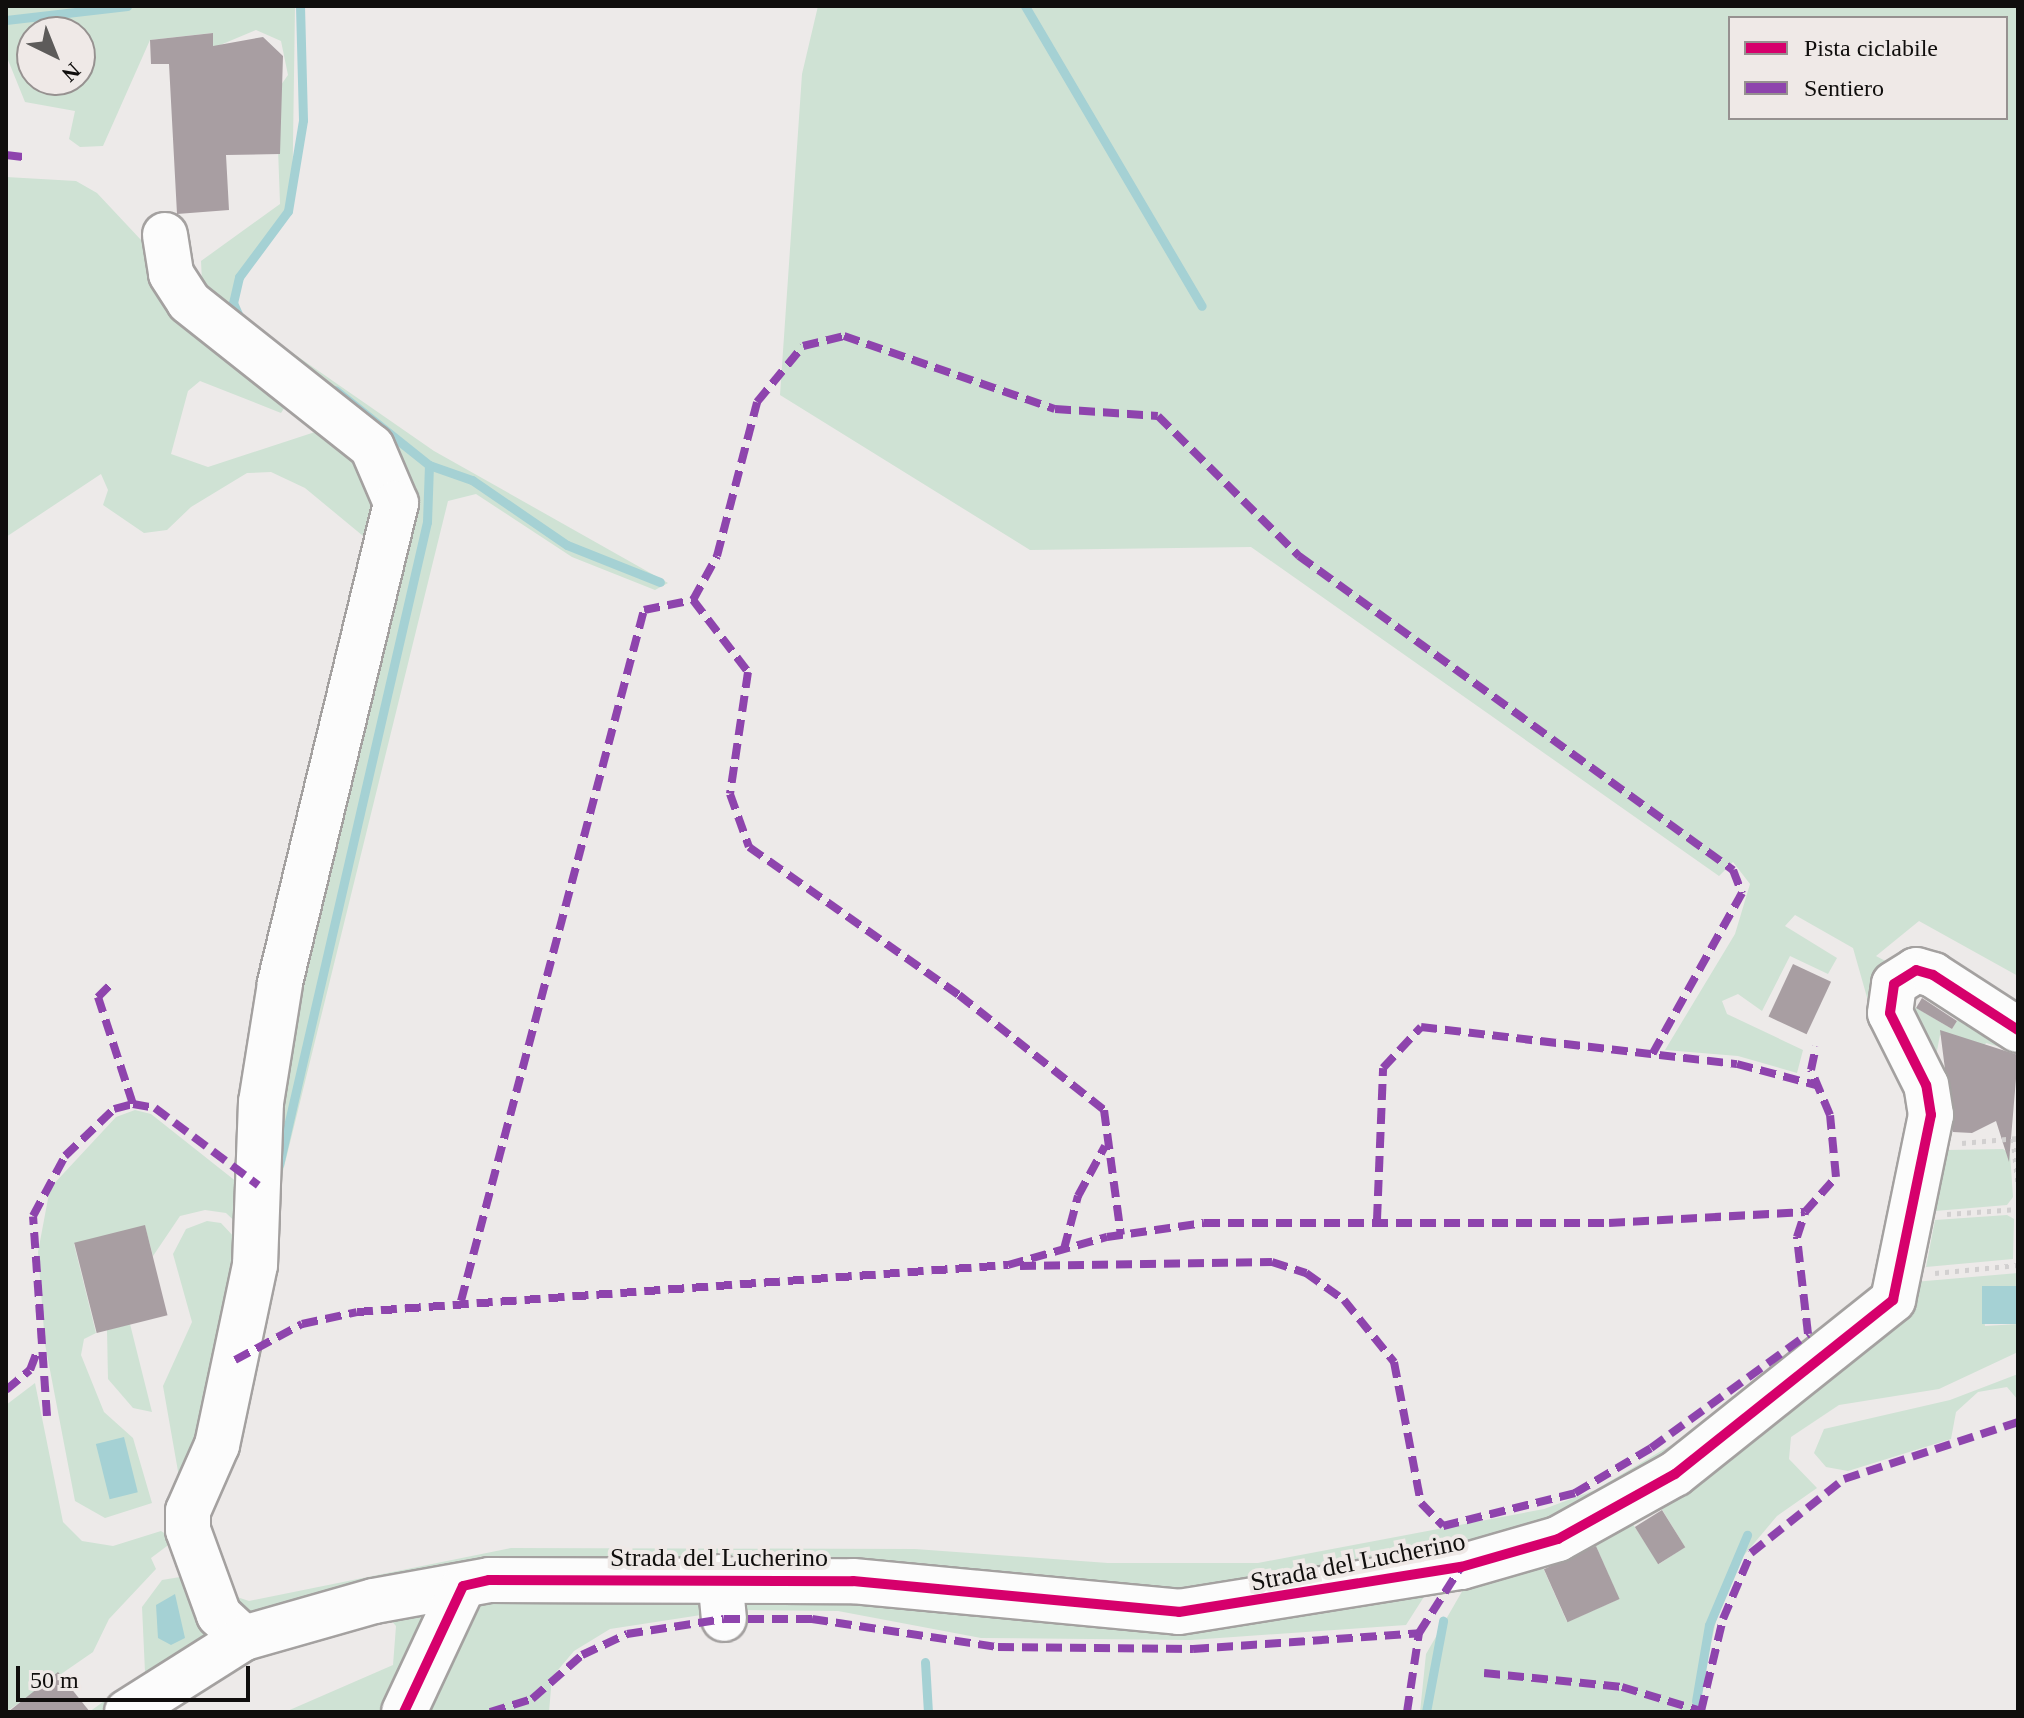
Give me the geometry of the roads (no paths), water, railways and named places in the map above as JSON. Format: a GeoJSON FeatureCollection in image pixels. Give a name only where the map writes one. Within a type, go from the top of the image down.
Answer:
{"type":"FeatureCollection","features":[{"type":"Feature","properties":{"kind":"street"},"geometry":{"type":"LineString","coordinates":[[165,235],[171,274],[189,302],[372,447],[396,503],[280,984],[261,1102],[255,1265],[217,1445],[188,1511],[188,1530],[219,1615],[244,1638]]}},
{"type":"Feature","properties":{"kind":"street","name":"Strada del Lucherino"},"geometry":{"type":"LineString","coordinates":[[127,1712],[244,1638],[374,1601],[463,1586],[722,1598],[853,1581],[1179,1612],[1461,1567],[1558,1539],[1675,1474],[1893,1300],[1931,1115],[1926,1085],[1890,1013],[1894,984],[1916,970],[1933,975],[2018,1030]]}},
{"type":"Feature","properties":{"kind":"street"},"geometry":{"type":"LineString","coordinates":[[404,1712],[463,1586]]}},
{"type":"Feature","properties":{"kind":"water"},"geometry":{"type":"Polygon","coordinates":[[[1982,1286],[2018,1286],[2018,1324],[1982,1324],[1982,1286]]]}},
{"type":"Feature","properties":{"kind":"water"},"geometry":{"type":"Polygon","coordinates":[[[124,1437],[138,1492],[110,1499],[96,1444],[124,1437]]]}},
{"type":"Feature","properties":{"kind":"water"},"geometry":{"type":"Polygon","coordinates":[[[175,1594],[185,1638],[171,1645],[158,1638],[156,1605],[175,1594]]]}},
{"type":"Feature","properties":{"kind":"waterway"},"geometry":{"type":"LineString","coordinates":[[6,20],[127,6]]}},
{"type":"Feature","properties":{"kind":"waterway"},"geometry":{"type":"LineString","coordinates":[[242,323],[233,303],[239,277],[288,211],[303,120],[300,6]]}},
{"type":"Feature","properties":{"kind":"waterway"},"geometry":{"type":"LineString","coordinates":[[1025,6],[1202,306]]}},
{"type":"Feature","properties":{"kind":"waterway"},"geometry":{"type":"LineString","coordinates":[[279,1165],[427,522],[429,465],[335,390]]}},
{"type":"Feature","properties":{"kind":"waterway"},"geometry":{"type":"LineString","coordinates":[[429,465],[472,480],[567,545],[660,582]]}},
{"type":"Feature","properties":{"kind":"waterway"},"geometry":{"type":"LineString","coordinates":[[1696,1701],[1709,1625],[1747,1535]]}},
{"type":"Feature","properties":{"kind":"waterway"},"geometry":{"type":"LineString","coordinates":[[1426,1712],[1443,1621]]}},
{"type":"Feature","properties":{"kind":"waterway"},"geometry":{"type":"LineString","coordinates":[[925,1662],[928,1712]]}}]}
